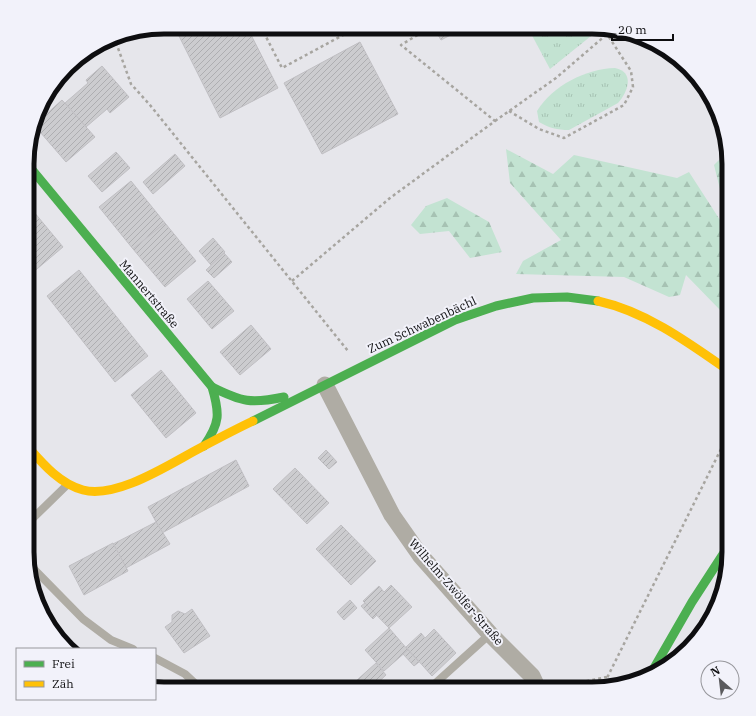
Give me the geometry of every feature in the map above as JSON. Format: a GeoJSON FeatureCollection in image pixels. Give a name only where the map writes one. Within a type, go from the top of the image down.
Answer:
{"type":"FeatureCollection","features":[{"type":"Feature","properties":{"kind":"street","name":"Mannertstraße"},"geometry":{"type":"LineString","coordinates":[[34,172],[212,387],[219,408],[219,421],[215,431],[204,446]]}},
{"type":"Feature","properties":{"kind":"street","name":"Zum Schwabenbächl"},"geometry":{"type":"LineString","coordinates":[[34,454],[44,465],[69,483],[92,492],[108,491],[122,486],[204,446],[423,335],[479,310],[536,296],[568,296],[608,303],[638,313],[688,341],[722,366]]}},
{"type":"Feature","properties":{"kind":"street","name":"Zum Schwabenbächl"},"geometry":{"type":"LineString","coordinates":[[212,387],[239,402],[257,403],[291,396],[325,385]]}},
{"type":"Feature","properties":{"kind":"street","name":"Wilhelm-Zwölfer-Straße"},"geometry":{"type":"LineString","coordinates":[[325,385],[392,515],[420,555],[490,634],[532,676],[535,682]]}},
{"type":"Feature","properties":{"kind":"street"},"geometry":{"type":"LineString","coordinates":[[656,665],[692,602],[722,556]]}},
{"type":"Feature","properties":{"kind":"lane"},"geometry":{"type":"LineString","coordinates":[[34,518],[69,483]]}},
{"type":"Feature","properties":{"kind":"lane"},"geometry":{"type":"LineString","coordinates":[[35,570],[83,619],[111,640],[131,648]]}},
{"type":"Feature","properties":{"kind":"lane"},"geometry":{"type":"LineString","coordinates":[[437,682],[490,634]]}},
{"type":"Feature","properties":{"kind":"lane"},"geometry":{"type":"LineString","coordinates":[[156,659],[185,674],[194,682]]}},
{"type":"Feature","properties":{"kind":"path"},"geometry":{"type":"LineString","coordinates":[[265,34],[282,68],[347,34]]}},
{"type":"Feature","properties":{"kind":"path"},"geometry":{"type":"LineString","coordinates":[[419,34],[401,45],[495,121]]}},
{"type":"Feature","properties":{"kind":"path"},"geometry":{"type":"LineString","coordinates":[[292,281],[390,198],[556,78],[606,35]]}},
{"type":"Feature","properties":{"kind":"path"},"geometry":{"type":"LineString","coordinates":[[509,111],[539,129],[564,138],[624,105],[633,86],[631,71],[607,35]]}},
{"type":"Feature","properties":{"kind":"path"},"geometry":{"type":"LineString","coordinates":[[116,43],[131,84],[150,105],[361,367]]}},
{"type":"Feature","properties":{"kind":"path"},"geometry":{"type":"LineString","coordinates":[[605,682],[722,446]]}},
{"type":"Feature","properties":{"kind":"path"},"geometry":{"type":"LineString","coordinates":[[581,682],[607,676]]}},
{"type":"Feature","properties":{"kind":"green space"},"geometry":{"type":"Polygon","coordinates":[[[531,34],[594,34],[550,69],[531,34]]]}},
{"type":"Feature","properties":{"kind":"green space"},"geometry":{"type":"Polygon","coordinates":[[[615,68],[621,70],[625,74],[628,83],[622,99],[618,103],[569,130],[553,128],[539,122],[537,111],[552,93],[561,86],[593,71],[615,68]]]}},
{"type":"Feature","properties":{"kind":"green space"},"geometry":{"type":"Polygon","coordinates":[[[506,149],[553,174],[574,155],[677,178],[689,172],[722,223],[722,311],[686,275],[680,295],[669,297],[624,277],[516,274],[523,261],[561,240],[510,183],[506,149]]]}},
{"type":"Feature","properties":{"kind":"green space"},"geometry":{"type":"Polygon","coordinates":[[[722,157],[722,189],[720,189],[714,165],[722,157]]]}},
{"type":"Feature","properties":{"kind":"green space"},"geometry":{"type":"Polygon","coordinates":[[[447,198],[489,222],[502,252],[470,258],[449,231],[420,234],[411,225],[426,206],[447,198]]]}},
{"type":"Feature","properties":{"kind":"building"},"geometry":{"type":"Polygon","coordinates":[[[178,34],[251,34],[278,88],[220,118],[178,34]]]}},
{"type":"Feature","properties":{"kind":"building"},"geometry":{"type":"Polygon","coordinates":[[[438,34],[452,34],[441,40],[438,34]]]}},
{"type":"Feature","properties":{"kind":"building"},"geometry":{"type":"Polygon","coordinates":[[[360,42],[398,114],[322,154],[284,83],[360,42]]]}},
{"type":"Feature","properties":{"kind":"building"},"geometry":{"type":"Polygon","coordinates":[[[102,66],[129,97],[110,113],[107,109],[86,127],[65,103],[88,83],[86,80],[102,66]]]}},
{"type":"Feature","properties":{"kind":"building"},"geometry":{"type":"Polygon","coordinates":[[[62,100],[95,137],[66,162],[38,130],[43,117],[62,100]]]}},
{"type":"Feature","properties":{"kind":"building"},"geometry":{"type":"Polygon","coordinates":[[[116,152],[130,168],[102,192],[88,176],[116,152]]]}},
{"type":"Feature","properties":{"kind":"building"},"geometry":{"type":"Polygon","coordinates":[[[175,154],[185,166],[153,194],[143,182],[175,154]]]}},
{"type":"Feature","properties":{"kind":"building"},"geometry":{"type":"Polygon","coordinates":[[[131,181],[165,223],[133,249],[99,207],[131,181]]]}},
{"type":"Feature","properties":{"kind":"building"},"geometry":{"type":"Polygon","coordinates":[[[34,212],[63,247],[34,271],[34,212]]]}},
{"type":"Feature","properties":{"kind":"building"},"geometry":{"type":"Polygon","coordinates":[[[165,223],[196,261],[165,287],[133,249],[165,223]]]}},
{"type":"Feature","properties":{"kind":"building"},"geometry":{"type":"Polygon","coordinates":[[[213,238],[225,252],[211,265],[199,251],[213,238]]]}},
{"type":"Feature","properties":{"kind":"building"},"geometry":{"type":"Polygon","coordinates":[[[224,253],[232,262],[214,278],[206,270],[224,253]]]}},
{"type":"Feature","properties":{"kind":"building"},"geometry":{"type":"Polygon","coordinates":[[[79,270],[148,356],[115,382],[47,296],[79,270]]]}},
{"type":"Feature","properties":{"kind":"building"},"geometry":{"type":"Polygon","coordinates":[[[208,281],[234,311],[212,329],[187,299],[208,281]]]}},
{"type":"Feature","properties":{"kind":"building"},"geometry":{"type":"Polygon","coordinates":[[[251,325],[271,349],[240,375],[220,352],[251,325]]]}},
{"type":"Feature","properties":{"kind":"building"},"geometry":{"type":"Polygon","coordinates":[[[161,370],[196,413],[166,438],[131,395],[161,370]]]}},
{"type":"Feature","properties":{"kind":"building"},"geometry":{"type":"Polygon","coordinates":[[[326,450],[337,462],[329,469],[318,458],[326,450]]]}},
{"type":"Feature","properties":{"kind":"building"},"geometry":{"type":"Polygon","coordinates":[[[236,460],[249,486],[162,533],[148,507],[236,460]]]}},
{"type":"Feature","properties":{"kind":"building"},"geometry":{"type":"Polygon","coordinates":[[[295,468],[329,503],[307,524],[273,489],[295,468]]]}},
{"type":"Feature","properties":{"kind":"building"},"geometry":{"type":"Polygon","coordinates":[[[156,522],[170,544],[126,568],[113,544],[156,522]]]}},
{"type":"Feature","properties":{"kind":"building"},"geometry":{"type":"Polygon","coordinates":[[[341,525],[376,561],[351,585],[316,549],[341,525]]]}},
{"type":"Feature","properties":{"kind":"building"},"geometry":{"type":"Polygon","coordinates":[[[113,543],[128,571],[84,595],[69,566],[113,543]]]}},
{"type":"Feature","properties":{"kind":"building"},"geometry":{"type":"Polygon","coordinates":[[[391,585],[412,607],[389,628],[363,601],[379,586],[384,592],[391,585]]]}},
{"type":"Feature","properties":{"kind":"building"},"geometry":{"type":"Polygon","coordinates":[[[350,600],[357,608],[344,620],[337,612],[350,600]]]}},
{"type":"Feature","properties":{"kind":"building"},"geometry":{"type":"Polygon","coordinates":[[[365,603],[377,615],[373,619],[361,606],[365,603]]]}},
{"type":"Feature","properties":{"kind":"building"},"geometry":{"type":"Polygon","coordinates":[[[192,609],[210,636],[184,653],[165,627],[172,622],[172,615],[178,611],[185,614],[192,609]]]}},
{"type":"Feature","properties":{"kind":"building"},"geometry":{"type":"Polygon","coordinates":[[[389,628],[408,650],[384,671],[365,650],[389,628]]]}},
{"type":"Feature","properties":{"kind":"building"},"geometry":{"type":"Polygon","coordinates":[[[434,629],[456,653],[432,676],[406,647],[421,633],[425,638],[434,629]]]}},
{"type":"Feature","properties":{"kind":"building"},"geometry":{"type":"Polygon","coordinates":[[[408,650],[419,662],[414,666],[403,654],[408,650]]]}},
{"type":"Feature","properties":{"kind":"building"},"geometry":{"type":"Polygon","coordinates":[[[376,663],[386,675],[378,682],[359,682],[357,680],[376,663]]]}},
{"type":"Feature","properties":{"kind":"traffic: fast"},"geometry":{"type":"LineString","coordinates":[[34,172],[212,387],[216,404],[217,418],[213,431],[204,446]]}},
{"type":"Feature","properties":{"kind":"traffic: fast"},"geometry":{"type":"LineString","coordinates":[[253,421],[455,320],[496,306],[533,298],[567,297],[598,301]]}},
{"type":"Feature","properties":{"kind":"traffic: fast"},"geometry":{"type":"LineString","coordinates":[[212,387],[239,399],[255,401],[284,397]]}},
{"type":"Feature","properties":{"kind":"traffic: fast"},"geometry":{"type":"LineString","coordinates":[[655,665],[692,602],[722,556]]}},
{"type":"Feature","properties":{"kind":"traffic: slow"},"geometry":{"type":"LineString","coordinates":[[598,301],[616,306],[650,321],[683,339],[722,366]]}},
{"type":"Feature","properties":{"kind":"traffic: slow"},"geometry":{"type":"LineString","coordinates":[[34,454],[52,473],[75,487],[83,490],[97,491],[112,489],[128,485],[144,478],[253,421]]}}]}
